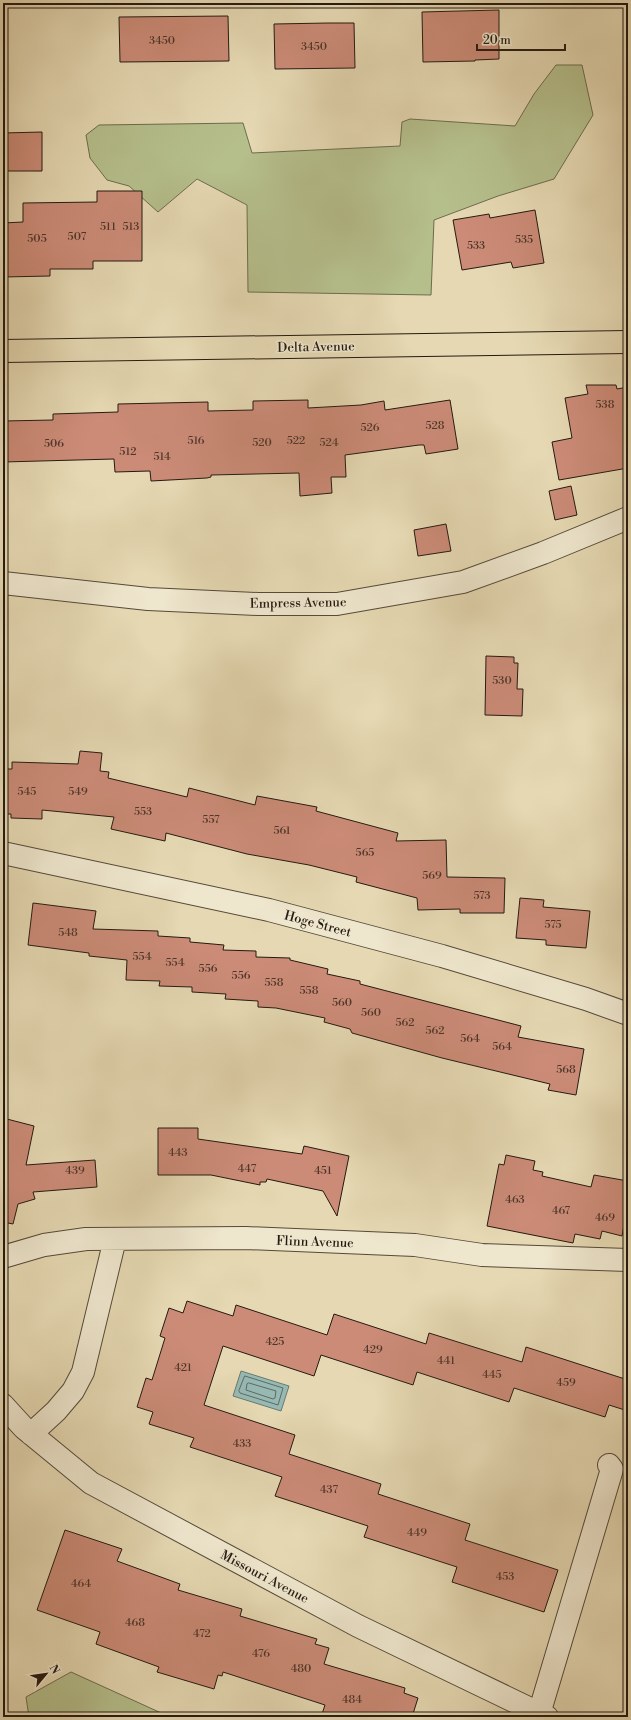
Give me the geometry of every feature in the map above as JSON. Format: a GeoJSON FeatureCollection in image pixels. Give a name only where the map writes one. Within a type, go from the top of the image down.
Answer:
{"type":"FeatureCollection","features":[{"type":"Feature","properties":{"kind":"main road","name":"Delta Avenue"},"geometry":{"type":"LineString","coordinates":[[3,351],[628,342]]}},
{"type":"Feature","properties":{"kind":"street","name":"Empress Avenue"},"geometry":{"type":"LineString","coordinates":[[3,583],[148,599],[258,604],[337,604],[463,582],[544,553],[628,518]]}},
{"type":"Feature","properties":{"kind":"street","name":"Hoge Street"},"geometry":{"type":"LineString","coordinates":[[3,853],[269,910],[450,958],[586,999],[628,1014]]}},
{"type":"Feature","properties":{"kind":"street","name":"Flinn Avenue"},"geometry":{"type":"LineString","coordinates":[[3,1256],[44,1245],[86,1239],[246,1238],[415,1245],[482,1255],[628,1260]]}},
{"type":"Feature","properties":{"kind":"street"},"geometry":{"type":"LineString","coordinates":[[31,1434],[56,1411],[73,1391],[83,1372],[115,1239]]}},
{"type":"Feature","properties":{"kind":"street","name":"Missouri Avenue"},"geometry":{"type":"LineString","coordinates":[[3,1405],[31,1434],[91,1483],[358,1626],[543,1715]]}},
{"type":"Feature","properties":{"kind":"street"},"geometry":{"type":"LineString","coordinates":[[543,1715],[612,1469],[609,1465]]}},
{"type":"Feature","properties":{"kind":"green space"},"geometry":{"type":"Polygon","coordinates":[[[556,65],[582,65],[593,115],[554,179],[498,196],[434,220],[431,295],[248,292],[247,205],[197,179],[158,212],[129,186],[107,180],[90,158],[86,135],[99,125],[243,123],[252,153],[400,146],[402,122],[410,119],[515,126],[534,94],[556,65]]]}},
{"type":"Feature","properties":{"kind":"green space"},"geometry":{"type":"Polygon","coordinates":[[[71,1672],[170,1717],[29,1717],[26,1697],[71,1672]]]}},
{"type":"Feature","properties":{"kind":"water"},"geometry":{"type":"Polygon","coordinates":[[[241,1371],[289,1386],[281,1411],[233,1396],[241,1371]]]}},
{"type":"Feature","properties":{"kind":"building"},"geometry":{"type":"Polygon","coordinates":[[[499,10],[499,59],[423,62],[422,12],[499,10]]]}},
{"type":"Feature","properties":{"kind":"building"},"geometry":{"type":"Polygon","coordinates":[[[228,16],[229,61],[120,62],[119,17],[228,16]]]}},
{"type":"Feature","properties":{"kind":"building"},"geometry":{"type":"Polygon","coordinates":[[[354,23],[355,68],[275,69],[274,24],[354,23]]]}},
{"type":"Feature","properties":{"kind":"building"},"geometry":{"type":"Polygon","coordinates":[[[42,132],[42,171],[3,171],[3,133],[42,132]]]}},
{"type":"Feature","properties":{"kind":"building"},"geometry":{"type":"Polygon","coordinates":[[[97,191],[142,191],[142,261],[93,261],[93,269],[50,269],[50,276],[3,277],[3,223],[23,222],[23,203],[97,202],[97,191]]]}},
{"type":"Feature","properties":{"kind":"building"},"geometry":{"type":"Polygon","coordinates":[[[535,210],[544,263],[513,268],[511,262],[462,270],[453,220],[489,214],[490,218],[535,210]]]}},
{"type":"Feature","properties":{"kind":"building"},"geometry":{"type":"Polygon","coordinates":[[[586,385],[616,385],[617,389],[628,387],[628,468],[559,480],[552,442],[572,438],[565,398],[588,394],[586,385]]]}},
{"type":"Feature","properties":{"kind":"building"},"geometry":{"type":"Polygon","coordinates":[[[308,400],[308,408],[361,405],[384,401],[385,410],[450,400],[458,449],[426,454],[424,445],[419,445],[345,455],[346,477],[331,477],[332,493],[300,496],[299,473],[211,475],[211,477],[207,478],[151,481],[150,471],[115,472],[114,459],[3,462],[3,421],[53,420],[53,414],[118,412],[118,404],[208,402],[208,411],[253,410],[253,401],[308,400]]]}},
{"type":"Feature","properties":{"kind":"building"},"geometry":{"type":"Polygon","coordinates":[[[571,486],[577,515],[555,520],[549,491],[571,486]]]}},
{"type":"Feature","properties":{"kind":"building"},"geometry":{"type":"Polygon","coordinates":[[[446,524],[451,551],[418,556],[414,530],[446,524]]]}},
{"type":"Feature","properties":{"kind":"building"},"geometry":{"type":"Polygon","coordinates":[[[486,656],[514,657],[514,663],[518,663],[517,689],[523,689],[522,716],[485,715],[486,656]]]}},
{"type":"Feature","properties":{"kind":"building"},"geometry":{"type":"Polygon","coordinates":[[[80,751],[102,753],[100,771],[109,772],[108,778],[187,797],[189,788],[255,805],[257,796],[317,807],[316,811],[398,833],[396,841],[446,840],[447,877],[505,878],[504,913],[460,913],[460,909],[418,910],[417,898],[356,882],[357,877],[309,865],[247,854],[166,833],[165,841],[111,829],[114,817],[42,810],[42,819],[11,818],[11,814],[3,814],[3,769],[12,769],[12,762],[78,764],[80,751]]]}},
{"type":"Feature","properties":{"kind":"building"},"geometry":{"type":"Polygon","coordinates":[[[520,898],[544,900],[543,907],[590,911],[586,948],[546,945],[546,940],[516,938],[520,898]]]}},
{"type":"Feature","properties":{"kind":"building"},"geometry":{"type":"Polygon","coordinates":[[[33,903],[96,911],[93,929],[158,931],[158,936],[190,938],[190,942],[224,945],[223,950],[256,951],[256,957],[290,958],[290,960],[328,969],[327,974],[360,981],[360,984],[521,1026],[518,1037],[584,1049],[576,1095],[548,1090],[550,1084],[442,1058],[352,1033],[350,1029],[324,1022],[325,1018],[276,1008],[258,1007],[258,1001],[225,999],[226,994],[192,992],[192,987],[159,986],[160,981],[126,980],[127,960],[89,956],[89,953],[28,945],[33,903]]]}},
{"type":"Feature","properties":{"kind":"building"},"geometry":{"type":"Polygon","coordinates":[[[3,1118],[34,1126],[26,1165],[95,1160],[97,1187],[33,1192],[35,1199],[18,1204],[13,1224],[3,1222],[3,1118]]]}},
{"type":"Feature","properties":{"kind":"building"},"geometry":{"type":"Polygon","coordinates":[[[158,1128],[198,1128],[198,1139],[302,1154],[304,1146],[349,1156],[337,1216],[323,1191],[267,1179],[266,1182],[260,1182],[260,1185],[211,1175],[158,1175],[158,1128]]]}},
{"type":"Feature","properties":{"kind":"building"},"geometry":{"type":"Polygon","coordinates":[[[506,1155],[535,1161],[533,1170],[543,1172],[542,1176],[591,1187],[594,1175],[628,1181],[628,1203],[622,1236],[602,1231],[600,1239],[575,1234],[573,1243],[487,1226],[499,1164],[504,1165],[506,1155]]]}},
{"type":"Feature","properties":{"kind":"building"},"geometry":{"type":"Polygon","coordinates":[[[187,1301],[233,1316],[236,1305],[327,1335],[334,1314],[426,1344],[429,1333],[522,1362],[526,1347],[628,1380],[628,1411],[609,1405],[605,1417],[514,1388],[509,1402],[417,1372],[413,1385],[321,1355],[314,1376],[223,1346],[204,1405],[295,1435],[289,1454],[381,1484],[378,1494],[470,1524],[465,1540],[558,1570],[544,1612],[452,1582],[457,1567],[364,1537],[368,1526],[275,1496],[282,1477],[190,1447],[194,1438],[149,1424],[153,1412],[137,1407],[146,1378],[152,1380],[165,1338],[160,1336],[169,1308],[183,1313],[187,1301]]]}},
{"type":"Feature","properties":{"kind":"building"},"geometry":{"type":"Polygon","coordinates":[[[65,1530],[122,1549],[117,1561],[180,1584],[178,1590],[242,1609],[240,1616],[317,1639],[315,1644],[329,1648],[324,1664],[405,1688],[404,1693],[418,1698],[412,1717],[321,1717],[325,1705],[223,1672],[222,1676],[218,1675],[214,1689],[157,1672],[159,1667],[96,1644],[100,1632],[37,1610],[65,1530]]]}}]}
